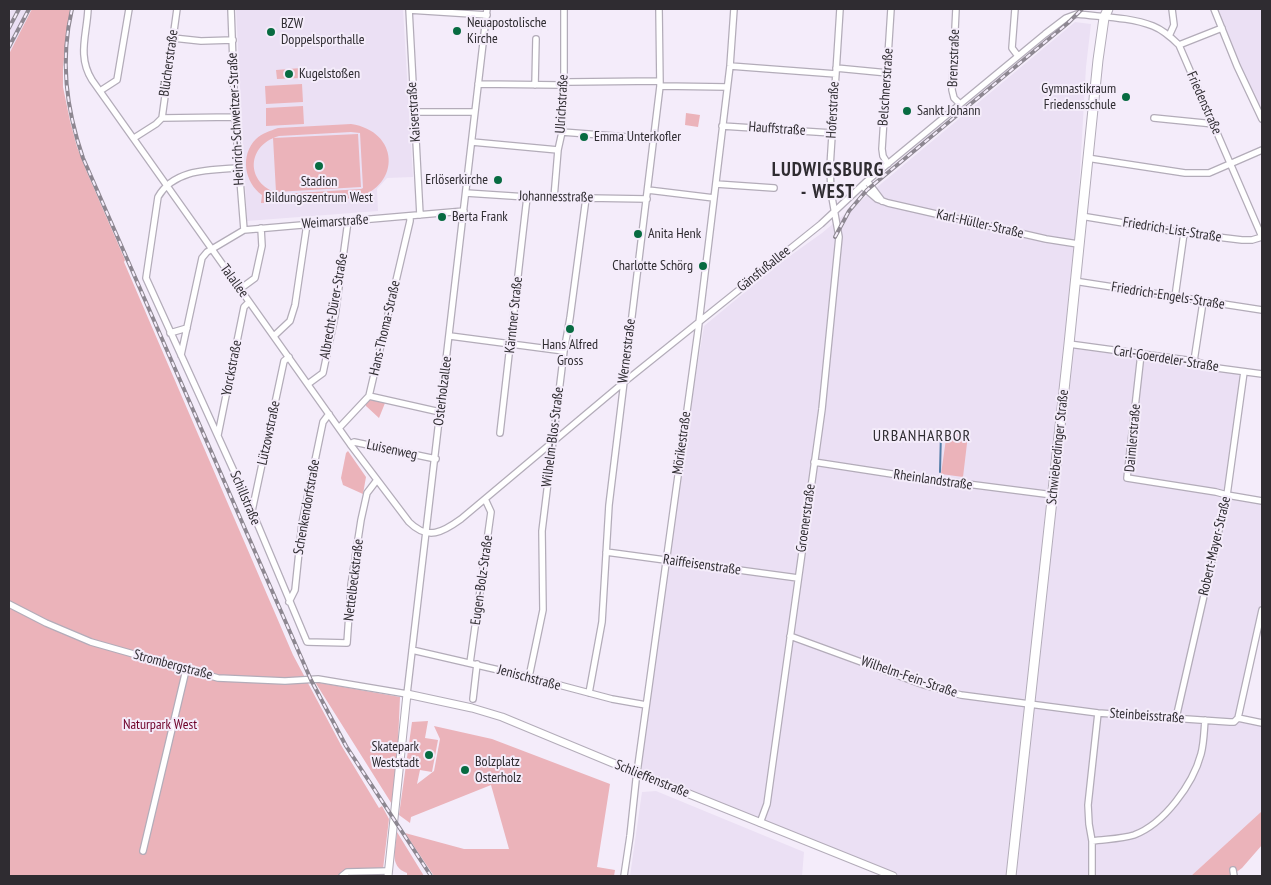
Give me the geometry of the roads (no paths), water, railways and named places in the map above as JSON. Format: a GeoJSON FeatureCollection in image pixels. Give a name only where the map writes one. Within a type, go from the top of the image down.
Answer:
{"type":"FeatureCollection","features":[{"type":"Feature","properties":{"kind":"main road","name":"Schwieberdinger Straße"},"geometry":{"type":"LineString","coordinates":[[1011,876],[1069,344],[1102,13],[1108,9]]}},
{"type":"Feature","properties":{"kind":"street","name":"Talallee"},"geometry":{"type":"LineString","coordinates":[[88,9],[83,50],[86,70],[211,250],[350,444],[409,522],[418,530],[426,532]]}},
{"type":"Feature","properties":{"kind":"street"},"geometry":{"type":"LineString","coordinates":[[100,91],[117,80],[129,9]]}},
{"type":"Feature","properties":{"kind":"street","name":"Blücherstraße"},"geometry":{"type":"LineString","coordinates":[[162,118],[177,9]]}},
{"type":"Feature","properties":{"kind":"street","name":"Heinrich-Schweitzer-Straße"},"geometry":{"type":"LineString","coordinates":[[231,9],[235,117],[244,230]]}},
{"type":"Feature","properties":{"kind":"street"},"geometry":{"type":"LineString","coordinates":[[409,9],[487,12]]}},
{"type":"Feature","properties":{"kind":"street","name":"Kaiserstraße"},"geometry":{"type":"LineString","coordinates":[[409,9],[420,215]]}},
{"type":"Feature","properties":{"kind":"street","name":"Ulrichstraße"},"geometry":{"type":"LineString","coordinates":[[554,198],[558,150],[562,132],[564,9]]}},
{"type":"Feature","properties":{"kind":"street","name":"Wernerstraße"},"geometry":{"type":"LineString","coordinates":[[589,693],[602,622],[609,505],[660,83],[659,9]]}},
{"type":"Feature","properties":{"kind":"street","name":"Mörikestraße"},"geometry":{"type":"LineString","coordinates":[[624,876],[636,774],[699,322],[730,66],[734,9]]}},
{"type":"Feature","properties":{"kind":"street","name":"Hoferstraße"},"geometry":{"type":"LineString","coordinates":[[834,212],[830,167],[840,9]]}},
{"type":"Feature","properties":{"kind":"street","name":"Belschnerstraße"},"geometry":{"type":"LineString","coordinates":[[888,164],[882,150],[891,9]]}},
{"type":"Feature","properties":{"kind":"street","name":"Brenzstraße"},"geometry":{"type":"LineString","coordinates":[[956,9],[952,90],[954,98],[960,104]]}},
{"type":"Feature","properties":{"kind":"street"},"geometry":{"type":"LineString","coordinates":[[1015,9],[1012,48],[1018,56]]}},
{"type":"Feature","properties":{"kind":"street"},"geometry":{"type":"LineString","coordinates":[[1169,36],[1174,24],[1172,9]]}},
{"type":"Feature","properties":{"kind":"street"},"geometry":{"type":"LineString","coordinates":[[1214,9],[1262,119]]}},
{"type":"Feature","properties":{"kind":"street","name":"Osterholzallee"},"geometry":{"type":"LineString","coordinates":[[388,874],[412,650],[436,459],[487,12]]}},
{"type":"Feature","properties":{"kind":"street","name":"Gänsfußallee"},"geometry":{"type":"LineString","coordinates":[[426,532],[438,533],[446,530],[485,499],[623,383],[834,212],[867,181],[1060,21],[1077,14],[1102,13]]}},
{"type":"Feature","properties":{"kind":"street","name":"Friedenstraße"},"geometry":{"type":"LineString","coordinates":[[1102,13],[1152,26],[1179,44],[1262,237]]}},
{"type":"Feature","properties":{"kind":"street"},"geometry":{"type":"LineString","coordinates":[[1179,44],[1222,28]]}},
{"type":"Feature","properties":{"kind":"street"},"geometry":{"type":"LineString","coordinates":[[173,38],[201,41],[232,40]]}},
{"type":"Feature","properties":{"kind":"street"},"geometry":{"type":"LineString","coordinates":[[535,85],[536,39]]}},
{"type":"Feature","properties":{"kind":"street"},"geometry":{"type":"LineString","coordinates":[[730,66],[888,73]]}},
{"type":"Feature","properties":{"kind":"street"},"geometry":{"type":"LineString","coordinates":[[478,84],[535,85],[609,82],[727,87]]}},
{"type":"Feature","properties":{"kind":"street"},"geometry":{"type":"LineString","coordinates":[[415,112],[475,112]]}},
{"type":"Feature","properties":{"kind":"street"},"geometry":{"type":"LineString","coordinates":[[134,138],[162,118],[235,117]]}},
{"type":"Feature","properties":{"kind":"street"},"geometry":{"type":"LineString","coordinates":[[1154,118],[1214,124]]}},
{"type":"Feature","properties":{"kind":"street","name":"Hauffstraße"},"geometry":{"type":"LineString","coordinates":[[722,126],[832,133]]}},
{"type":"Feature","properties":{"kind":"street"},"geometry":{"type":"LineString","coordinates":[[562,132],[654,139]]}},
{"type":"Feature","properties":{"kind":"street"},"geometry":{"type":"LineString","coordinates":[[472,142],[558,150]]}},
{"type":"Feature","properties":{"kind":"street"},"geometry":{"type":"LineString","coordinates":[[1087,158],[1185,173],[1209,173],[1262,150]]}},
{"type":"Feature","properties":{"kind":"street"},"geometry":{"type":"LineString","coordinates":[[167,186],[182,175],[238,168]]}},
{"type":"Feature","properties":{"kind":"street"},"geometry":{"type":"LineString","coordinates":[[867,181],[882,201]]}},
{"type":"Feature","properties":{"kind":"street"},"geometry":{"type":"LineString","coordinates":[[716,184],[774,188]]}},
{"type":"Feature","properties":{"kind":"street","name":"Schillstraße"},"geometry":{"type":"LineString","coordinates":[[167,186],[158,197],[146,278],[252,511],[307,642]]}},
{"type":"Feature","properties":{"kind":"street","name":"Karl-Hüller-Straße"},"geometry":{"type":"LineString","coordinates":[[862,186],[882,201],[1046,239],[1078,244]]}},
{"type":"Feature","properties":{"kind":"street"},"geometry":{"type":"LineString","coordinates":[[648,190],[714,198]]}},
{"type":"Feature","properties":{"kind":"street","name":"Johannesstraße"},"geometry":{"type":"LineString","coordinates":[[466,193],[526,198],[647,199]]}},
{"type":"Feature","properties":{"kind":"street","name":"Kärntner Straße"},"geometry":{"type":"LineString","coordinates":[[500,433],[526,198]]}},
{"type":"Feature","properties":{"kind":"street","name":"Wilhelm-Blos-Straße"},"geometry":{"type":"LineString","coordinates":[[529,677],[543,610],[542,530],[564,351],[586,198]]}},
{"type":"Feature","properties":{"kind":"street","name":"Weimarstraße"},"geometry":{"type":"LineString","coordinates":[[211,250],[244,230],[464,212]]}},
{"type":"Feature","properties":{"kind":"street","name":"Groenerstraße"},"geometry":{"type":"LineString","coordinates":[[760,822],[767,804],[822,409],[838,250],[838,234],[834,212]]}},
{"type":"Feature","properties":{"kind":"street","name":"Hans-Thoma-Straße"},"geometry":{"type":"LineString","coordinates":[[339,428],[369,396],[410,216]]}},
{"type":"Feature","properties":{"kind":"street","name":"Friedrich-List-Straße"},"geometry":{"type":"LineString","coordinates":[[1081,216],[1184,233],[1242,240],[1262,237]]}},
{"type":"Feature","properties":{"kind":"street","name":"Albrecht-Dürer-Straße"},"geometry":{"type":"LineString","coordinates":[[308,384],[322,373],[335,316],[348,221]]}},
{"type":"Feature","properties":{"kind":"street"},"geometry":{"type":"LineString","coordinates":[[274,336],[290,321],[295,305],[307,224]]}},
{"type":"Feature","properties":{"kind":"street"},"geometry":{"type":"LineString","coordinates":[[240,289],[255,278],[262,246],[261,228]]}},
{"type":"Feature","properties":{"kind":"street"},"geometry":{"type":"LineString","coordinates":[[1175,297],[1184,233]]}},
{"type":"Feature","properties":{"kind":"street"},"geometry":{"type":"LineString","coordinates":[[181,355],[202,258],[211,250]]}},
{"type":"Feature","properties":{"kind":"street","name":"Friedrich-Engels-Straße"},"geometry":{"type":"LineString","coordinates":[[1074,281],[1262,310]]}},
{"type":"Feature","properties":{"kind":"street","name":"Yorckstraße"},"geometry":{"type":"LineString","coordinates":[[218,436],[244,307],[249,302]]}},
{"type":"Feature","properties":{"kind":"street"},"geometry":{"type":"LineString","coordinates":[[1194,362],[1202,302]]}},
{"type":"Feature","properties":{"kind":"street"},"geometry":{"type":"LineString","coordinates":[[170,333],[187,328]]}},
{"type":"Feature","properties":{"kind":"street"},"geometry":{"type":"LineString","coordinates":[[450,336],[564,351]]}},
{"type":"Feature","properties":{"kind":"street","name":"Carl-Goerdeler-Straße"},"geometry":{"type":"LineString","coordinates":[[1069,344],[1262,374]]}},
{"type":"Feature","properties":{"kind":"street","name":"Daimlerstraße"},"geometry":{"type":"LineString","coordinates":[[1141,354],[1128,478],[1262,501]]}},
{"type":"Feature","properties":{"kind":"street","name":"Lützowstraße"},"geometry":{"type":"LineString","coordinates":[[252,511],[284,361],[289,357]]}},
{"type":"Feature","properties":{"kind":"street","name":"Robert-Mayer-Straße"},"geometry":{"type":"LineString","coordinates":[[1176,718],[1227,495],[1244,372]]}},
{"type":"Feature","properties":{"kind":"street"},"geometry":{"type":"LineString","coordinates":[[369,396],[440,412]]}},
{"type":"Feature","properties":{"kind":"street","name":"Schenkendorfstraße"},"geometry":{"type":"LineString","coordinates":[[289,602],[295,590],[302,523],[323,422],[329,414]]}},
{"type":"Feature","properties":{"kind":"street","name":"Luisenweg"},"geometry":{"type":"LineString","coordinates":[[350,444],[354,442],[436,459]]}},
{"type":"Feature","properties":{"kind":"street","name":"Rheinlandstraße"},"geometry":{"type":"LineString","coordinates":[[814,462],[1053,495]]}},
{"type":"Feature","properties":{"kind":"street","name":"Nettelbeckstraße"},"geometry":{"type":"LineString","coordinates":[[307,642],[347,643],[351,585],[361,520],[367,493],[377,480]]}},
{"type":"Feature","properties":{"kind":"street","name":"Eugen-Bolz-Straße"},"geometry":{"type":"LineString","coordinates":[[470,662],[491,512],[485,499]]}},
{"type":"Feature","properties":{"kind":"street","name":"Raiffeisenstraße"},"geometry":{"type":"LineString","coordinates":[[606,552],[798,578]]}},
{"type":"Feature","properties":{"kind":"street","name":"Strombergstraße"},"geometry":{"type":"LineString","coordinates":[[9,604],[91,642],[218,678],[285,681],[318,680],[407,694]]}},
{"type":"Feature","properties":{"kind":"street"},"geometry":{"type":"LineString","coordinates":[[1238,718],[1262,610]]}},
{"type":"Feature","properties":{"kind":"street","name":"Wilhelm-Fein-Straße"},"geometry":{"type":"LineString","coordinates":[[790,636],[943,690],[961,695],[1030,704]]}},
{"type":"Feature","properties":{"kind":"street"},"geometry":{"type":"LineString","coordinates":[[1255,639],[1262,641]]}},
{"type":"Feature","properties":{"kind":"street","name":"Jenischstraße"},"geometry":{"type":"LineString","coordinates":[[412,650],[470,662],[589,693],[646,705]]}},
{"type":"Feature","properties":{"kind":"street"},"geometry":{"type":"LineString","coordinates":[[472,699],[477,664]]}},
{"type":"Feature","properties":{"kind":"street"},"geometry":{"type":"LineString","coordinates":[[143,851],[186,670]]}},
{"type":"Feature","properties":{"kind":"street","name":"Schlieffenstraße"},"geometry":{"type":"LineString","coordinates":[[407,694],[502,717],[636,774],[893,876]]}},
{"type":"Feature","properties":{"kind":"street","name":"Steinbeisstraße"},"geometry":{"type":"LineString","coordinates":[[1030,704],[1098,712],[1230,722],[1234,722],[1238,718],[1262,723]]}},
{"type":"Feature","properties":{"kind":"street"},"geometry":{"type":"LineString","coordinates":[[1092,876],[1092,841],[1088,805],[1098,712]]}},
{"type":"Feature","properties":{"kind":"street"},"geometry":{"type":"LineString","coordinates":[[1092,841],[1134,835],[1148,827],[1172,806],[1189,781],[1201,755],[1205,720]]}},
{"type":"Feature","properties":{"kind":"street"},"geometry":{"type":"LineString","coordinates":[[1233,870],[1234,876]]}},
{"type":"Feature","properties":{"kind":"street"},"geometry":{"type":"LineString","coordinates":[[342,876],[347,872],[388,874]]}},
{"type":"Feature","properties":{"kind":"waterway"},"geometry":{"type":"LineString","coordinates":[[940,472],[941,432]]}},
{"type":"Feature","properties":{"kind":"railway"},"geometry":{"type":"LineString","coordinates":[[9,28],[19,9]]}},
{"type":"Feature","properties":{"kind":"railway"},"geometry":{"type":"LineString","coordinates":[[9,47],[29,9]]}},
{"type":"Feature","properties":{"kind":"railway"},"geometry":{"type":"LineString","coordinates":[[72,9],[66,47],[67,84],[72,121],[83,158],[311,680],[346,746],[431,876]]}},
{"type":"Feature","properties":{"kind":"railway"},"geometry":{"type":"LineString","coordinates":[[835,237],[849,211],[867,190],[1068,23],[1082,9]]}},
{"type":"Feature","properties":{"kind":"place","name":"Neuapostolische Kirche"},"geometry":{"type":"Point","coordinates":[457,31]}},
{"type":"Feature","properties":{"kind":"place","name":"BZW Doppelsporthalle"},"geometry":{"type":"Point","coordinates":[271,32]}},
{"type":"Feature","properties":{"kind":"place","name":"Kugelstoßen"},"geometry":{"type":"Point","coordinates":[289,74]}},
{"type":"Feature","properties":{"kind":"place","name":"Gymnastikraum Friedensschule"},"geometry":{"type":"Point","coordinates":[1126,97]}},
{"type":"Feature","properties":{"kind":"place","name":"Sankt Johann"},"geometry":{"type":"Point","coordinates":[907,111]}},
{"type":"Feature","properties":{"kind":"place","name":"Emma Unterkofler"},"geometry":{"type":"Point","coordinates":[584,137]}},
{"type":"Feature","properties":{"kind":"place","name":"Stadion Bildungszentrum West"},"geometry":{"type":"Point","coordinates":[319,166]}},
{"type":"Feature","properties":{"kind":"place","name":"Erlöserkirche"},"geometry":{"type":"Point","coordinates":[498,180]}},
{"type":"Feature","properties":{"kind":"place","name":"Berta Frank"},"geometry":{"type":"Point","coordinates":[442,217]}},
{"type":"Feature","properties":{"kind":"place","name":"Anita Henk"},"geometry":{"type":"Point","coordinates":[638,234]}},
{"type":"Feature","properties":{"kind":"place","name":"Charlotte Schörg"},"geometry":{"type":"Point","coordinates":[703,266]}},
{"type":"Feature","properties":{"kind":"place","name":"Hans Alfred Gross"},"geometry":{"type":"Point","coordinates":[570,329]}},
{"type":"Feature","properties":{"kind":"place","name":"Skatepark Weststadt"},"geometry":{"type":"Point","coordinates":[429,755]}},
{"type":"Feature","properties":{"kind":"place","name":"Bolzplatz Osterholz"},"geometry":{"type":"Point","coordinates":[465,770]}},
{"type":"Feature","properties":{"kind":"district","name":"LUDWIGSBURG - WEST"},"geometry":{"type":"Point","coordinates":[828,182]}},
{"type":"Feature","properties":{"kind":"district","name":"URBANHARBOR"},"geometry":{"type":"Point","coordinates":[922,436]}},
{"type":"Feature","properties":{"kind":"park label","name":"Naturpark West"},"geometry":{"type":"Point","coordinates":[160,725]}}]}
